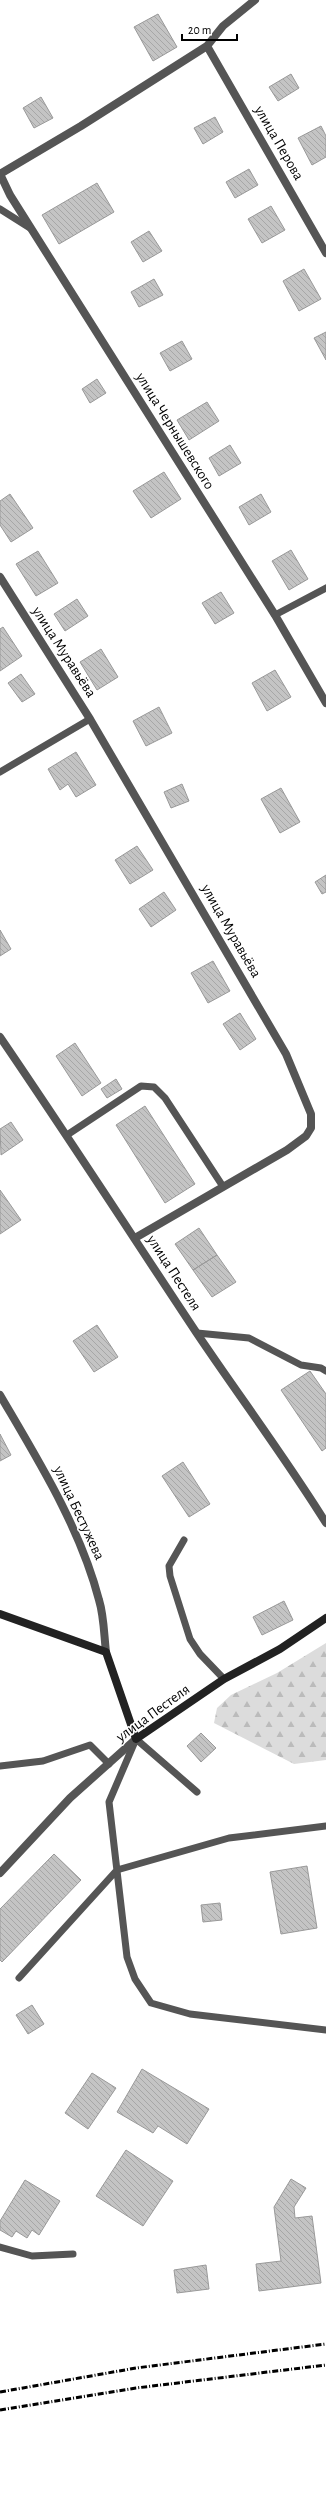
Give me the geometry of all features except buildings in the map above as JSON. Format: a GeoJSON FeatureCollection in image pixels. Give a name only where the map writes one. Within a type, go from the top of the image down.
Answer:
{"type":"FeatureCollection","features":[{"type":"Feature","properties":{"kind":"main road"},"geometry":{"type":"LineString","coordinates":[[0,1614],[106,1652],[136,1739]]}},
{"type":"Feature","properties":{"kind":"main road","name":"улица Пестеля"},"geometry":{"type":"LineString","coordinates":[[136,1739],[224,1679],[280,1649],[326,1618]]}},
{"type":"Feature","properties":{"kind":"street"},"geometry":{"type":"LineString","coordinates":[[0,174],[207,46],[223,26],[255,0]]}},
{"type":"Feature","properties":{"kind":"street","name":"улица Перова"},"geometry":{"type":"LineString","coordinates":[[207,46],[326,253]]}},
{"type":"Feature","properties":{"kind":"street","name":"улица Чернышевского"},"geometry":{"type":"LineString","coordinates":[[0,174],[10,195],[275,616],[326,703]]}},
{"type":"Feature","properties":{"kind":"street","name":"улица Муравьёва"},"geometry":{"type":"LineString","coordinates":[[0,577],[90,719],[286,1054],[311,1114],[311,1128],[306,1136],[287,1150],[222,1185],[135,1238]]}},
{"type":"Feature","properties":{"kind":"street","name":"улица Пестеля"},"geometry":{"type":"LineString","coordinates":[[0,1037],[68,1135],[197,1333],[297,1476],[326,1523]]}},
{"type":"Feature","properties":{"kind":"street","name":"улица Бестужева"},"geometry":{"type":"LineString","coordinates":[[0,1395],[40,1463],[87,1559],[100,1602],[106,1652]]}},
{"type":"Feature","properties":{"kind":"street","name":"улица Пестеля"},"geometry":{"type":"LineString","coordinates":[[0,1873],[70,1798],[136,1739]]}},
{"type":"Feature","properties":{"kind":"lane"},"geometry":{"type":"LineString","coordinates":[[0,209],[31,228]]}},
{"type":"Feature","properties":{"kind":"lane"},"geometry":{"type":"LineString","coordinates":[[275,616],[326,588]]}},
{"type":"Feature","properties":{"kind":"lane"},"geometry":{"type":"LineString","coordinates":[[0,772],[90,719]]}},
{"type":"Feature","properties":{"kind":"lane"},"geometry":{"type":"LineString","coordinates":[[68,1135],[141,1086],[154,1087],[165,1098],[222,1185]]}},
{"type":"Feature","properties":{"kind":"lane"},"geometry":{"type":"LineString","coordinates":[[197,1333],[249,1338],[301,1365],[321,1368],[326,1371]]}},
{"type":"Feature","properties":{"kind":"lane"},"geometry":{"type":"LineString","coordinates":[[184,1540],[169,1566],[170,1576],[190,1639],[200,1654],[224,1679]]}},
{"type":"Feature","properties":{"kind":"lane"},"geometry":{"type":"LineString","coordinates":[[197,1792],[136,1739],[109,1802],[127,1957],[135,1978],[151,2003],[190,2014],[326,2030]]}},
{"type":"Feature","properties":{"kind":"lane"},"geometry":{"type":"LineString","coordinates":[[0,1766],[43,1761],[90,1745],[109,1764]]}},
{"type":"Feature","properties":{"kind":"lane"},"geometry":{"type":"LineString","coordinates":[[19,1978],[116,1870],[228,1838],[326,1826]]}},
{"type":"Feature","properties":{"kind":"lane"},"geometry":{"type":"LineString","coordinates":[[0,2247],[32,2256],[73,2254]]}},
{"type":"Feature","properties":{"kind":"green space"},"geometry":{"type":"Polygon","coordinates":[[[326,1643],[326,1760],[294,1764],[214,1723],[217,1708],[231,1695],[277,1673],[326,1643]]]}},
{"type":"Feature","properties":{"kind":"railway"},"geometry":{"type":"LineString","coordinates":[[0,2392],[136,2368],[326,2344]]}},
{"type":"Feature","properties":{"kind":"railway"},"geometry":{"type":"LineString","coordinates":[[0,2410],[136,2388],[326,2365]]}}]}
